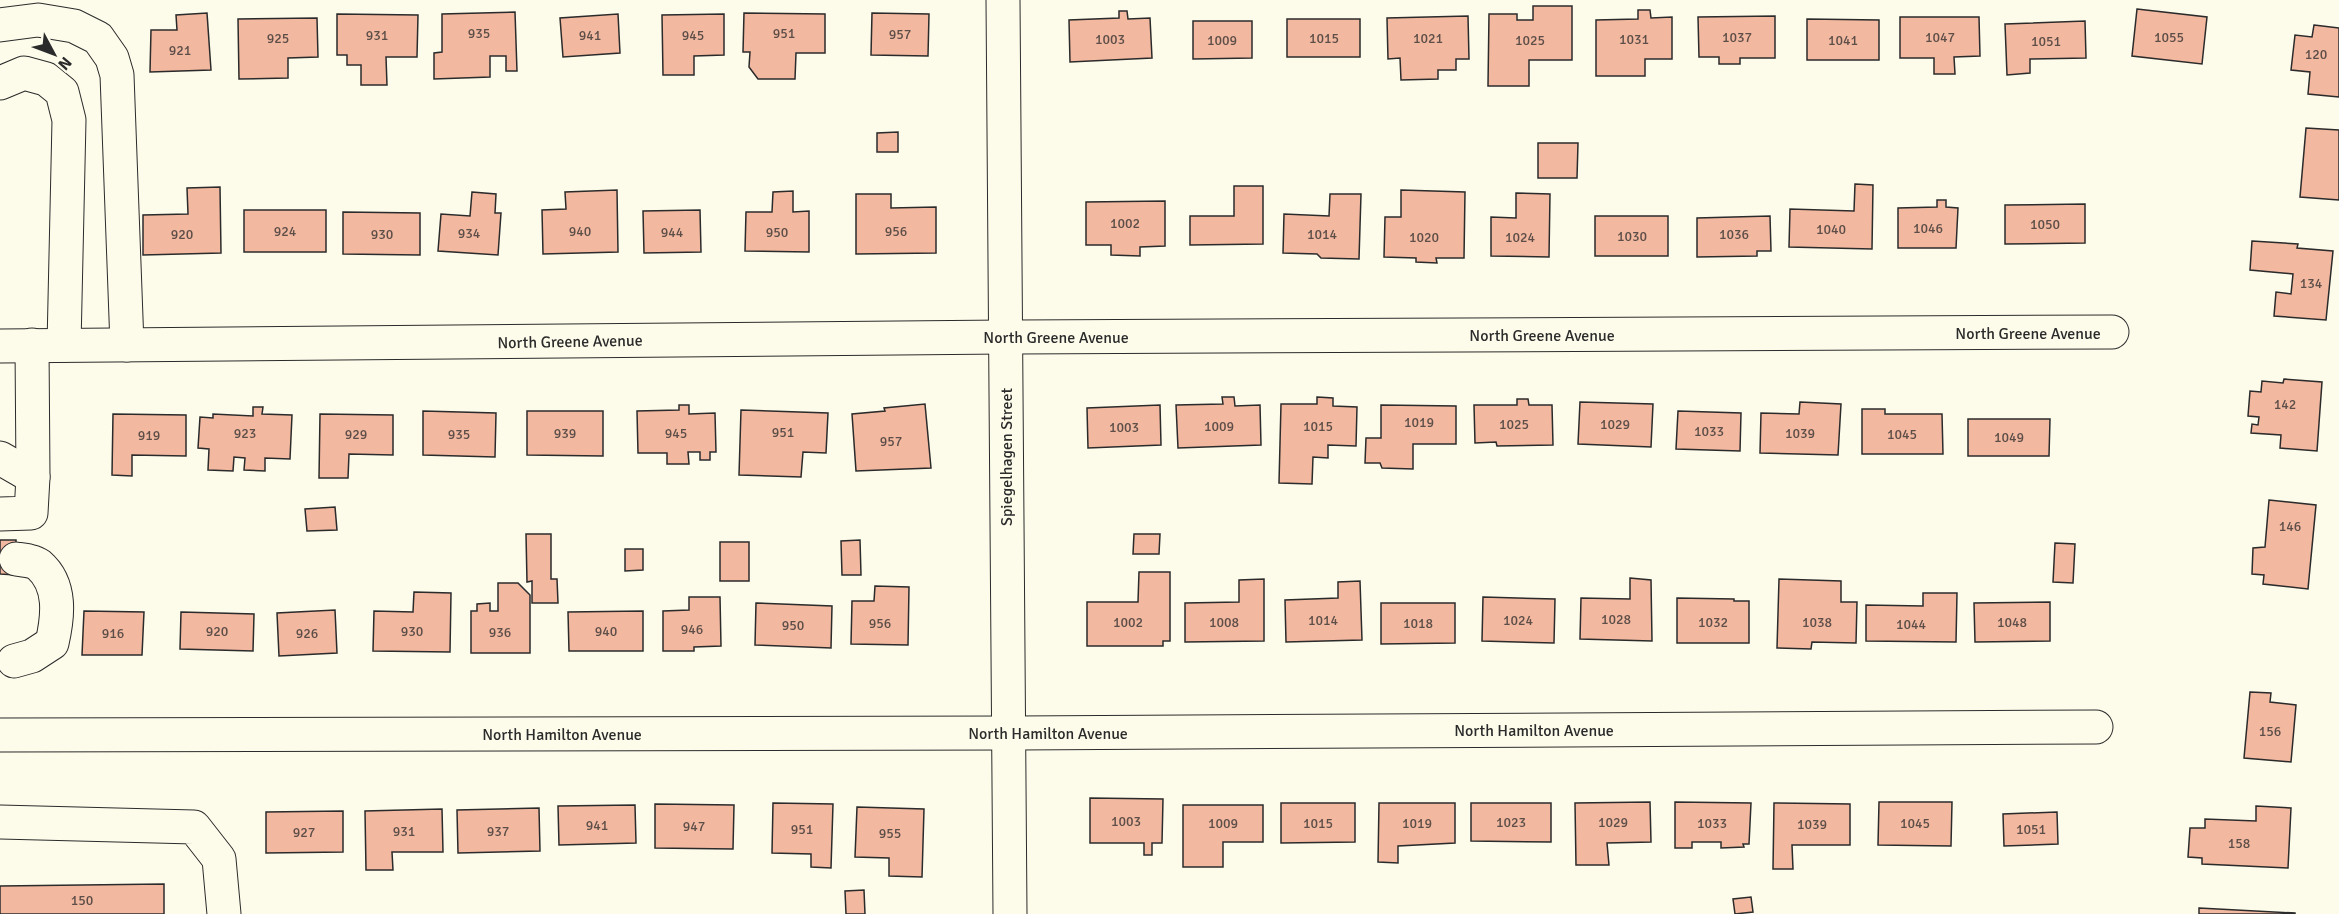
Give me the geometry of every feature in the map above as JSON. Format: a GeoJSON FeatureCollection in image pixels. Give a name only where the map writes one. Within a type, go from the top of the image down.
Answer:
{"type":"FeatureCollection","features":[{"type":"Feature","properties":{"kind":"street","name":"Spiegelhagen Street"},"geometry":{"type":"LineString","coordinates":[[1003,0],[1010,914]]}},
{"type":"Feature","properties":{"kind":"street"},"geometry":{"type":"LineString","coordinates":[[0,25],[38,20],[74,26],[98,38],[112,58],[117,75],[127,345]]}},
{"type":"Feature","properties":{"kind":"street"},"geometry":{"type":"LineString","coordinates":[[0,83],[24,73],[46,79],[62,92],[69,120],[64,345]]}},
{"type":"Feature","properties":{"kind":"street","name":"North Greene Avenue"},"geometry":{"type":"LineString","coordinates":[[0,346],[1005,337],[2112,332]]}},
{"type":"Feature","properties":{"kind":"street"},"geometry":{"type":"LineString","coordinates":[[16,514],[33,477],[32,345]]}},
{"type":"Feature","properties":{"kind":"street"},"geometry":{"type":"LineString","coordinates":[[0,458],[33,477]]}},
{"type":"Feature","properties":{"kind":"street"},"geometry":{"type":"LineString","coordinates":[[14,661],[32,656],[52,643],[58,617],[53,584],[38,564],[16,559]]}},
{"type":"Feature","properties":{"kind":"street","name":"North Hamilton Avenue"},"geometry":{"type":"LineString","coordinates":[[0,735],[1009,733],[2096,726]]}},
{"type":"Feature","properties":{"kind":"street"},"geometry":{"type":"LineString","coordinates":[[0,822],[194,827],[219,860],[224,914]]}},
{"type":"Feature","properties":{"kind":"building"},"geometry":{"type":"Polygon","coordinates":[[[1533,6],[1572,6],[1572,60],[1529,60],[1529,86],[1488,86],[1489,14],[1517,14],[1517,20],[1533,20],[1533,6]]]}},
{"type":"Feature","properties":{"kind":"building"},"geometry":{"type":"Polygon","coordinates":[[[2137,9],[2207,17],[2202,64],[2132,56],[2137,9]]]}},
{"type":"Feature","properties":{"kind":"building"},"geometry":{"type":"Polygon","coordinates":[[[1638,10],[1650,10],[1651,18],[1672,17],[1672,59],[1645,59],[1645,76],[1596,76],[1596,20],[1638,19],[1638,10]]]}},
{"type":"Feature","properties":{"kind":"building"},"geometry":{"type":"Polygon","coordinates":[[[1119,11],[1127,11],[1128,19],[1150,18],[1152,58],[1070,62],[1069,20],[1119,18],[1119,11]]]}},
{"type":"Feature","properties":{"kind":"building"},"geometry":{"type":"Polygon","coordinates":[[[515,12],[517,71],[506,71],[506,56],[490,56],[490,77],[434,79],[434,53],[442,52],[442,14],[515,12]]]}},
{"type":"Feature","properties":{"kind":"building"},"geometry":{"type":"Polygon","coordinates":[[[207,13],[211,70],[150,72],[151,30],[177,30],[176,15],[207,13]]]}},
{"type":"Feature","properties":{"kind":"building"},"geometry":{"type":"Polygon","coordinates":[[[744,13],[825,14],[825,53],[796,53],[795,79],[758,79],[749,67],[750,52],[743,52],[744,13]]]}},
{"type":"Feature","properties":{"kind":"building"},"geometry":{"type":"Polygon","coordinates":[[[872,13],[929,14],[928,56],[871,55],[872,13]]]}},
{"type":"Feature","properties":{"kind":"building"},"geometry":{"type":"Polygon","coordinates":[[[337,14],[418,15],[417,57],[386,57],[387,85],[361,85],[361,65],[347,65],[347,55],[337,55],[337,14]]]}},
{"type":"Feature","properties":{"kind":"building"},"geometry":{"type":"Polygon","coordinates":[[[618,14],[620,53],[563,57],[560,18],[618,14]]]}},
{"type":"Feature","properties":{"kind":"building"},"geometry":{"type":"Polygon","coordinates":[[[724,14],[724,55],[694,56],[694,75],[663,75],[662,15],[724,14]]]}},
{"type":"Feature","properties":{"kind":"building"},"geometry":{"type":"Polygon","coordinates":[[[1468,16],[1469,59],[1456,59],[1456,70],[1438,70],[1438,79],[1401,80],[1400,58],[1388,59],[1387,18],[1468,16]]]}},
{"type":"Feature","properties":{"kind":"building"},"geometry":{"type":"Polygon","coordinates":[[[1775,16],[1775,58],[1740,58],[1740,64],[1719,64],[1719,57],[1699,57],[1698,17],[1775,16]]]}},
{"type":"Feature","properties":{"kind":"building"},"geometry":{"type":"Polygon","coordinates":[[[1900,17],[1979,17],[1980,56],[1954,57],[1955,74],[1934,74],[1934,58],[1900,58],[1900,17]]]}},
{"type":"Feature","properties":{"kind":"building"},"geometry":{"type":"Polygon","coordinates":[[[317,18],[318,57],[288,58],[288,78],[239,79],[238,19],[317,18]]]}},
{"type":"Feature","properties":{"kind":"building"},"geometry":{"type":"Polygon","coordinates":[[[1287,19],[1360,19],[1360,57],[1287,57],[1287,19]]]}},
{"type":"Feature","properties":{"kind":"building"},"geometry":{"type":"Polygon","coordinates":[[[1807,19],[1879,20],[1879,60],[1807,60],[1807,19]]]}},
{"type":"Feature","properties":{"kind":"building"},"geometry":{"type":"Polygon","coordinates":[[[1193,21],[1252,21],[1252,58],[1193,59],[1193,21]]]}},
{"type":"Feature","properties":{"kind":"building"},"geometry":{"type":"Polygon","coordinates":[[[2085,21],[2086,58],[2030,59],[2030,73],[2007,75],[2005,24],[2085,21]]]}},
{"type":"Feature","properties":{"kind":"building"},"geometry":{"type":"Polygon","coordinates":[[[2314,25],[2339,28],[2339,97],[2308,94],[2310,72],[2291,70],[2295,35],[2312,37],[2314,25]]]}},
{"type":"Feature","properties":{"kind":"building"},"geometry":{"type":"Polygon","coordinates":[[[2306,128],[2339,130],[2339,200],[2300,197],[2306,128]]]}},
{"type":"Feature","properties":{"kind":"building"},"geometry":{"type":"Polygon","coordinates":[[[898,132],[898,152],[877,152],[877,133],[898,132]]]}},
{"type":"Feature","properties":{"kind":"building"},"geometry":{"type":"Polygon","coordinates":[[[1538,143],[1578,143],[1577,178],[1538,178],[1538,143]]]}},
{"type":"Feature","properties":{"kind":"building"},"geometry":{"type":"Polygon","coordinates":[[[1855,184],[1873,185],[1872,249],[1789,247],[1790,209],[1854,211],[1855,184]]]}},
{"type":"Feature","properties":{"kind":"building"},"geometry":{"type":"Polygon","coordinates":[[[1234,186],[1263,186],[1263,244],[1190,245],[1190,216],[1234,216],[1234,186]]]}},
{"type":"Feature","properties":{"kind":"building"},"geometry":{"type":"Polygon","coordinates":[[[220,187],[221,253],[143,255],[143,215],[188,214],[187,188],[220,187]]]}},
{"type":"Feature","properties":{"kind":"building"},"geometry":{"type":"Polygon","coordinates":[[[617,190],[618,252],[543,254],[542,210],[566,209],[565,192],[617,190]]]}},
{"type":"Feature","properties":{"kind":"building"},"geometry":{"type":"Polygon","coordinates":[[[1401,190],[1465,192],[1464,258],[1436,258],[1437,263],[1416,262],[1416,258],[1384,257],[1385,217],[1401,217],[1401,190]]]}},
{"type":"Feature","properties":{"kind":"building"},"geometry":{"type":"Polygon","coordinates":[[[793,191],[793,212],[809,211],[809,252],[745,251],[746,212],[772,212],[773,192],[793,191]]]}},
{"type":"Feature","properties":{"kind":"building"},"geometry":{"type":"Polygon","coordinates":[[[472,192],[496,194],[495,213],[501,213],[498,255],[438,251],[441,214],[470,216],[472,192]]]}},
{"type":"Feature","properties":{"kind":"building"},"geometry":{"type":"Polygon","coordinates":[[[1516,193],[1550,194],[1549,257],[1491,256],[1491,217],[1516,218],[1516,193]]]}},
{"type":"Feature","properties":{"kind":"building"},"geometry":{"type":"Polygon","coordinates":[[[856,194],[891,194],[891,208],[936,207],[936,253],[856,254],[856,194]]]}},
{"type":"Feature","properties":{"kind":"building"},"geometry":{"type":"Polygon","coordinates":[[[1330,194],[1361,194],[1359,259],[1321,258],[1317,254],[1283,253],[1284,214],[1329,216],[1330,194]]]}},
{"type":"Feature","properties":{"kind":"building"},"geometry":{"type":"Polygon","coordinates":[[[1937,200],[1946,200],[1946,207],[1958,208],[1956,248],[1898,248],[1898,208],[1937,207],[1937,200]]]}},
{"type":"Feature","properties":{"kind":"building"},"geometry":{"type":"Polygon","coordinates":[[[1165,201],[1165,246],[1140,247],[1140,256],[1111,255],[1111,245],[1086,245],[1086,202],[1165,201]]]}},
{"type":"Feature","properties":{"kind":"building"},"geometry":{"type":"Polygon","coordinates":[[[2085,204],[2085,243],[2005,244],[2005,205],[2085,204]]]}},
{"type":"Feature","properties":{"kind":"building"},"geometry":{"type":"Polygon","coordinates":[[[244,210],[326,210],[326,252],[244,252],[244,210]]]}},
{"type":"Feature","properties":{"kind":"building"},"geometry":{"type":"Polygon","coordinates":[[[700,210],[701,252],[644,253],[643,211],[700,210]]]}},
{"type":"Feature","properties":{"kind":"building"},"geometry":{"type":"Polygon","coordinates":[[[343,212],[420,213],[420,255],[343,254],[343,212]]]}},
{"type":"Feature","properties":{"kind":"building"},"geometry":{"type":"Polygon","coordinates":[[[1595,216],[1668,216],[1668,256],[1595,256],[1595,216]]]}},
{"type":"Feature","properties":{"kind":"building"},"geometry":{"type":"Polygon","coordinates":[[[1770,216],[1771,251],[1757,251],[1757,256],[1697,257],[1697,218],[1770,216]]]}},
{"type":"Feature","properties":{"kind":"building"},"geometry":{"type":"Polygon","coordinates":[[[2252,241],[2298,244],[2297,248],[2333,251],[2326,320],[2274,316],[2276,292],[2291,294],[2293,274],[2250,270],[2252,241]]]}},
{"type":"Feature","properties":{"kind":"building"},"geometry":{"type":"Polygon","coordinates":[[[2284,379],[2322,382],[2317,451],[2280,448],[2281,435],[2251,433],[2252,424],[2258,425],[2259,417],[2248,416],[2250,391],[2261,392],[2262,381],[2283,383],[2284,379]]]}},
{"type":"Feature","properties":{"kind":"building"},"geometry":{"type":"Polygon","coordinates":[[[1222,397],[1234,397],[1235,406],[1260,405],[1261,445],[1178,448],[1176,405],[1223,404],[1222,397]]]}},
{"type":"Feature","properties":{"kind":"building"},"geometry":{"type":"Polygon","coordinates":[[[1317,397],[1333,398],[1333,406],[1357,407],[1356,446],[1328,445],[1328,458],[1313,457],[1312,484],[1279,483],[1281,404],[1317,404],[1317,397]]]}},
{"type":"Feature","properties":{"kind":"building"},"geometry":{"type":"Polygon","coordinates":[[[1517,399],[1528,399],[1529,405],[1552,405],[1553,445],[1497,446],[1496,442],[1475,443],[1474,405],[1517,405],[1517,399]]]}},
{"type":"Feature","properties":{"kind":"building"},"geometry":{"type":"Polygon","coordinates":[[[1580,402],[1653,404],[1651,447],[1578,444],[1580,402]]]}},
{"type":"Feature","properties":{"kind":"building"},"geometry":{"type":"Polygon","coordinates":[[[1800,402],[1841,404],[1838,455],[1760,453],[1761,413],[1799,414],[1800,402]]]}},
{"type":"Feature","properties":{"kind":"building"},"geometry":{"type":"Polygon","coordinates":[[[925,404],[931,468],[856,471],[852,414],[925,404]]]}},
{"type":"Feature","properties":{"kind":"building"},"geometry":{"type":"Polygon","coordinates":[[[679,405],[689,405],[689,414],[715,413],[716,452],[710,452],[710,460],[700,460],[700,452],[688,452],[689,464],[667,464],[667,453],[638,453],[637,411],[679,410],[679,405]]]}},
{"type":"Feature","properties":{"kind":"building"},"geometry":{"type":"Polygon","coordinates":[[[1160,405],[1161,445],[1088,448],[1087,408],[1160,405]]]}},
{"type":"Feature","properties":{"kind":"building"},"geometry":{"type":"Polygon","coordinates":[[[1381,405],[1456,406],[1456,444],[1413,444],[1413,469],[1382,468],[1380,463],[1365,463],[1366,438],[1381,438],[1381,405]]]}},
{"type":"Feature","properties":{"kind":"building"},"geometry":{"type":"Polygon","coordinates":[[[253,407],[263,407],[262,414],[292,415],[290,459],[265,458],[265,471],[244,470],[245,458],[234,457],[233,471],[208,470],[209,449],[198,448],[200,417],[213,418],[213,414],[253,416],[253,407]]]}},
{"type":"Feature","properties":{"kind":"building"},"geometry":{"type":"Polygon","coordinates":[[[1862,409],[1885,409],[1885,414],[1942,414],[1943,454],[1862,454],[1862,409]]]}},
{"type":"Feature","properties":{"kind":"building"},"geometry":{"type":"Polygon","coordinates":[[[741,410],[828,413],[826,453],[803,452],[801,477],[739,475],[741,410]]]}},
{"type":"Feature","properties":{"kind":"building"},"geometry":{"type":"Polygon","coordinates":[[[423,411],[496,413],[495,457],[423,455],[423,411]]]}},
{"type":"Feature","properties":{"kind":"building"},"geometry":{"type":"Polygon","coordinates":[[[527,411],[603,411],[603,456],[527,455],[527,411]]]}},
{"type":"Feature","properties":{"kind":"building"},"geometry":{"type":"Polygon","coordinates":[[[1678,411],[1741,413],[1740,451],[1676,449],[1678,411]]]}},
{"type":"Feature","properties":{"kind":"building"},"geometry":{"type":"Polygon","coordinates":[[[113,414],[186,415],[186,456],[132,455],[132,476],[112,475],[113,414]]]}},
{"type":"Feature","properties":{"kind":"building"},"geometry":{"type":"Polygon","coordinates":[[[320,414],[393,415],[393,455],[349,454],[348,478],[319,478],[320,414]]]}},
{"type":"Feature","properties":{"kind":"building"},"geometry":{"type":"Polygon","coordinates":[[[1968,419],[2050,419],[2049,456],[1968,456],[1968,419]]]}},
{"type":"Feature","properties":{"kind":"building"},"geometry":{"type":"Polygon","coordinates":[[[2269,500],[2316,505],[2308,589],[2263,584],[2264,575],[2252,574],[2253,548],[2265,547],[2269,500]]]}},
{"type":"Feature","properties":{"kind":"building"},"geometry":{"type":"Polygon","coordinates":[[[335,507],[337,530],[307,531],[305,509],[335,507]]]}},
{"type":"Feature","properties":{"kind":"building"},"geometry":{"type":"Polygon","coordinates":[[[526,534],[551,534],[551,579],[557,579],[558,603],[532,603],[532,581],[527,582],[526,534]]]}},
{"type":"Feature","properties":{"kind":"building"},"geometry":{"type":"Polygon","coordinates":[[[1134,534],[1160,534],[1159,554],[1133,554],[1134,534]]]}},
{"type":"Feature","properties":{"kind":"building"},"geometry":{"type":"Polygon","coordinates":[[[0,540],[16,540],[16,575],[0,574],[0,540]]]}},
{"type":"Feature","properties":{"kind":"building"},"geometry":{"type":"Polygon","coordinates":[[[860,540],[861,575],[842,575],[841,541],[860,540]]]}},
{"type":"Feature","properties":{"kind":"building"},"geometry":{"type":"Polygon","coordinates":[[[720,542],[749,542],[749,581],[720,581],[720,542]]]}},
{"type":"Feature","properties":{"kind":"building"},"geometry":{"type":"Polygon","coordinates":[[[2055,543],[2075,544],[2073,583],[2053,582],[2055,543]]]}},
{"type":"Feature","properties":{"kind":"building"},"geometry":{"type":"Polygon","coordinates":[[[625,549],[643,549],[643,570],[625,571],[625,549]]]}},
{"type":"Feature","properties":{"kind":"building"},"geometry":{"type":"Polygon","coordinates":[[[1139,572],[1170,572],[1170,641],[1163,641],[1163,646],[1087,646],[1087,602],[1138,602],[1139,572]]]}},
{"type":"Feature","properties":{"kind":"building"},"geometry":{"type":"Polygon","coordinates":[[[1630,578],[1651,580],[1652,641],[1580,639],[1581,598],[1630,599],[1630,578]]]}},
{"type":"Feature","properties":{"kind":"building"},"geometry":{"type":"Polygon","coordinates":[[[1264,579],[1264,641],[1185,642],[1185,603],[1239,602],[1239,580],[1264,579]]]}},
{"type":"Feature","properties":{"kind":"building"},"geometry":{"type":"Polygon","coordinates":[[[1779,579],[1841,581],[1841,602],[1857,602],[1856,643],[1812,642],[1811,649],[1777,648],[1779,579]]]}},
{"type":"Feature","properties":{"kind":"building"},"geometry":{"type":"Polygon","coordinates":[[[1360,581],[1362,640],[1286,642],[1285,600],[1338,598],[1338,582],[1360,581]]]}},
{"type":"Feature","properties":{"kind":"building"},"geometry":{"type":"Polygon","coordinates":[[[498,583],[518,583],[530,595],[530,653],[471,653],[471,611],[477,611],[477,604],[490,603],[490,611],[498,611],[498,583]]]}},
{"type":"Feature","properties":{"kind":"building"},"geometry":{"type":"Polygon","coordinates":[[[875,586],[909,587],[908,645],[851,644],[852,601],[874,601],[875,586]]]}},
{"type":"Feature","properties":{"kind":"building"},"geometry":{"type":"Polygon","coordinates":[[[414,592],[451,593],[450,652],[373,651],[374,611],[413,612],[414,592]]]}},
{"type":"Feature","properties":{"kind":"building"},"geometry":{"type":"Polygon","coordinates":[[[1923,593],[1957,593],[1956,642],[1866,641],[1866,605],[1923,606],[1923,593]]]}},
{"type":"Feature","properties":{"kind":"building"},"geometry":{"type":"Polygon","coordinates":[[[689,597],[720,597],[721,646],[694,647],[694,651],[663,651],[663,611],[689,610],[689,597]]]}},
{"type":"Feature","properties":{"kind":"building"},"geometry":{"type":"Polygon","coordinates":[[[1483,597],[1555,599],[1554,643],[1482,641],[1483,597]]]}},
{"type":"Feature","properties":{"kind":"building"},"geometry":{"type":"Polygon","coordinates":[[[1677,598],[1749,601],[1749,643],[1677,643],[1677,598]]]}},
{"type":"Feature","properties":{"kind":"building"},"geometry":{"type":"Polygon","coordinates":[[[2050,602],[2050,641],[1975,642],[1974,603],[2050,602]]]}},
{"type":"Feature","properties":{"kind":"building"},"geometry":{"type":"Polygon","coordinates":[[[756,603],[832,606],[831,648],[755,645],[756,603]]]}},
{"type":"Feature","properties":{"kind":"building"},"geometry":{"type":"Polygon","coordinates":[[[1381,603],[1455,603],[1455,643],[1381,644],[1381,603]]]}},
{"type":"Feature","properties":{"kind":"building"},"geometry":{"type":"Polygon","coordinates":[[[335,610],[337,653],[279,656],[277,613],[335,610]]]}},
{"type":"Feature","properties":{"kind":"building"},"geometry":{"type":"Polygon","coordinates":[[[84,611],[144,612],[142,655],[82,655],[84,611]]]}},
{"type":"Feature","properties":{"kind":"building"},"geometry":{"type":"Polygon","coordinates":[[[643,611],[643,651],[569,651],[568,612],[643,611]]]}},
{"type":"Feature","properties":{"kind":"building"},"geometry":{"type":"Polygon","coordinates":[[[181,612],[254,614],[253,651],[180,649],[181,612]]]}},
{"type":"Feature","properties":{"kind":"building"},"geometry":{"type":"Polygon","coordinates":[[[2250,692],[2271,693],[2270,702],[2296,705],[2291,762],[2244,758],[2250,692]]]}},
{"type":"Feature","properties":{"kind":"building"},"geometry":{"type":"Polygon","coordinates":[[[1090,798],[1163,799],[1162,843],[1152,843],[1152,855],[1144,855],[1144,843],[1090,843],[1090,798]]]}},
{"type":"Feature","properties":{"kind":"building"},"geometry":{"type":"Polygon","coordinates":[[[1650,802],[1651,842],[1607,843],[1609,865],[1576,865],[1575,803],[1650,802]]]}},
{"type":"Feature","properties":{"kind":"building"},"geometry":{"type":"Polygon","coordinates":[[[1675,802],[1751,803],[1749,844],[1743,844],[1744,847],[1721,848],[1721,842],[1692,842],[1692,848],[1675,848],[1675,802]]]}},
{"type":"Feature","properties":{"kind":"building"},"geometry":{"type":"Polygon","coordinates":[[[1879,802],[1952,802],[1951,846],[1878,845],[1879,802]]]}},
{"type":"Feature","properties":{"kind":"building"},"geometry":{"type":"Polygon","coordinates":[[[773,803],[833,804],[831,868],[811,867],[811,854],[772,853],[773,803]]]}},
{"type":"Feature","properties":{"kind":"building"},"geometry":{"type":"Polygon","coordinates":[[[1281,803],[1355,803],[1355,842],[1281,843],[1281,803]]]}},
{"type":"Feature","properties":{"kind":"building"},"geometry":{"type":"Polygon","coordinates":[[[1379,803],[1455,803],[1455,843],[1398,846],[1398,863],[1378,862],[1379,803]]]}},
{"type":"Feature","properties":{"kind":"building"},"geometry":{"type":"Polygon","coordinates":[[[1471,803],[1551,803],[1551,842],[1471,841],[1471,803]]]}},
{"type":"Feature","properties":{"kind":"building"},"geometry":{"type":"Polygon","coordinates":[[[1774,803],[1850,804],[1850,845],[1792,845],[1793,869],[1773,869],[1774,803]]]}},
{"type":"Feature","properties":{"kind":"building"},"geometry":{"type":"Polygon","coordinates":[[[655,804],[734,805],[733,849],[655,848],[655,804]]]}},
{"type":"Feature","properties":{"kind":"building"},"geometry":{"type":"Polygon","coordinates":[[[635,805],[636,843],[559,845],[558,806],[635,805]]]}},
{"type":"Feature","properties":{"kind":"building"},"geometry":{"type":"Polygon","coordinates":[[[1183,805],[1263,805],[1263,842],[1223,842],[1223,867],[1183,867],[1183,805]]]}},
{"type":"Feature","properties":{"kind":"building"},"geometry":{"type":"Polygon","coordinates":[[[2256,806],[2291,808],[2288,868],[2202,864],[2202,858],[2188,857],[2190,828],[2205,828],[2205,819],[2256,821],[2256,806]]]}},
{"type":"Feature","properties":{"kind":"building"},"geometry":{"type":"Polygon","coordinates":[[[857,807],[924,809],[922,877],[889,876],[889,858],[855,857],[857,807]]]}},
{"type":"Feature","properties":{"kind":"building"},"geometry":{"type":"Polygon","coordinates":[[[539,808],[540,851],[458,853],[457,810],[539,808]]]}},
{"type":"Feature","properties":{"kind":"building"},"geometry":{"type":"Polygon","coordinates":[[[442,809],[443,852],[392,852],[393,870],[366,870],[365,811],[442,809]]]}},
{"type":"Feature","properties":{"kind":"building"},"geometry":{"type":"Polygon","coordinates":[[[343,811],[343,852],[266,853],[266,812],[343,811]]]}},
{"type":"Feature","properties":{"kind":"building"},"geometry":{"type":"Polygon","coordinates":[[[2057,812],[2058,844],[2004,846],[2003,814],[2057,812]]]}},
{"type":"Feature","properties":{"kind":"building"},"geometry":{"type":"Polygon","coordinates":[[[164,884],[164,914],[0,914],[0,886],[164,884]]]}},
{"type":"Feature","properties":{"kind":"building"},"geometry":{"type":"Polygon","coordinates":[[[864,890],[865,914],[846,914],[845,891],[864,890]]]}},
{"type":"Feature","properties":{"kind":"building"},"geometry":{"type":"Polygon","coordinates":[[[1751,897],[1753,912],[1735,914],[1733,899],[1751,897]]]}},
{"type":"Feature","properties":{"kind":"building"},"geometry":{"type":"Polygon","coordinates":[[[2199,908],[2295,913],[2295,914],[2199,914],[2199,908]]]}}]}
